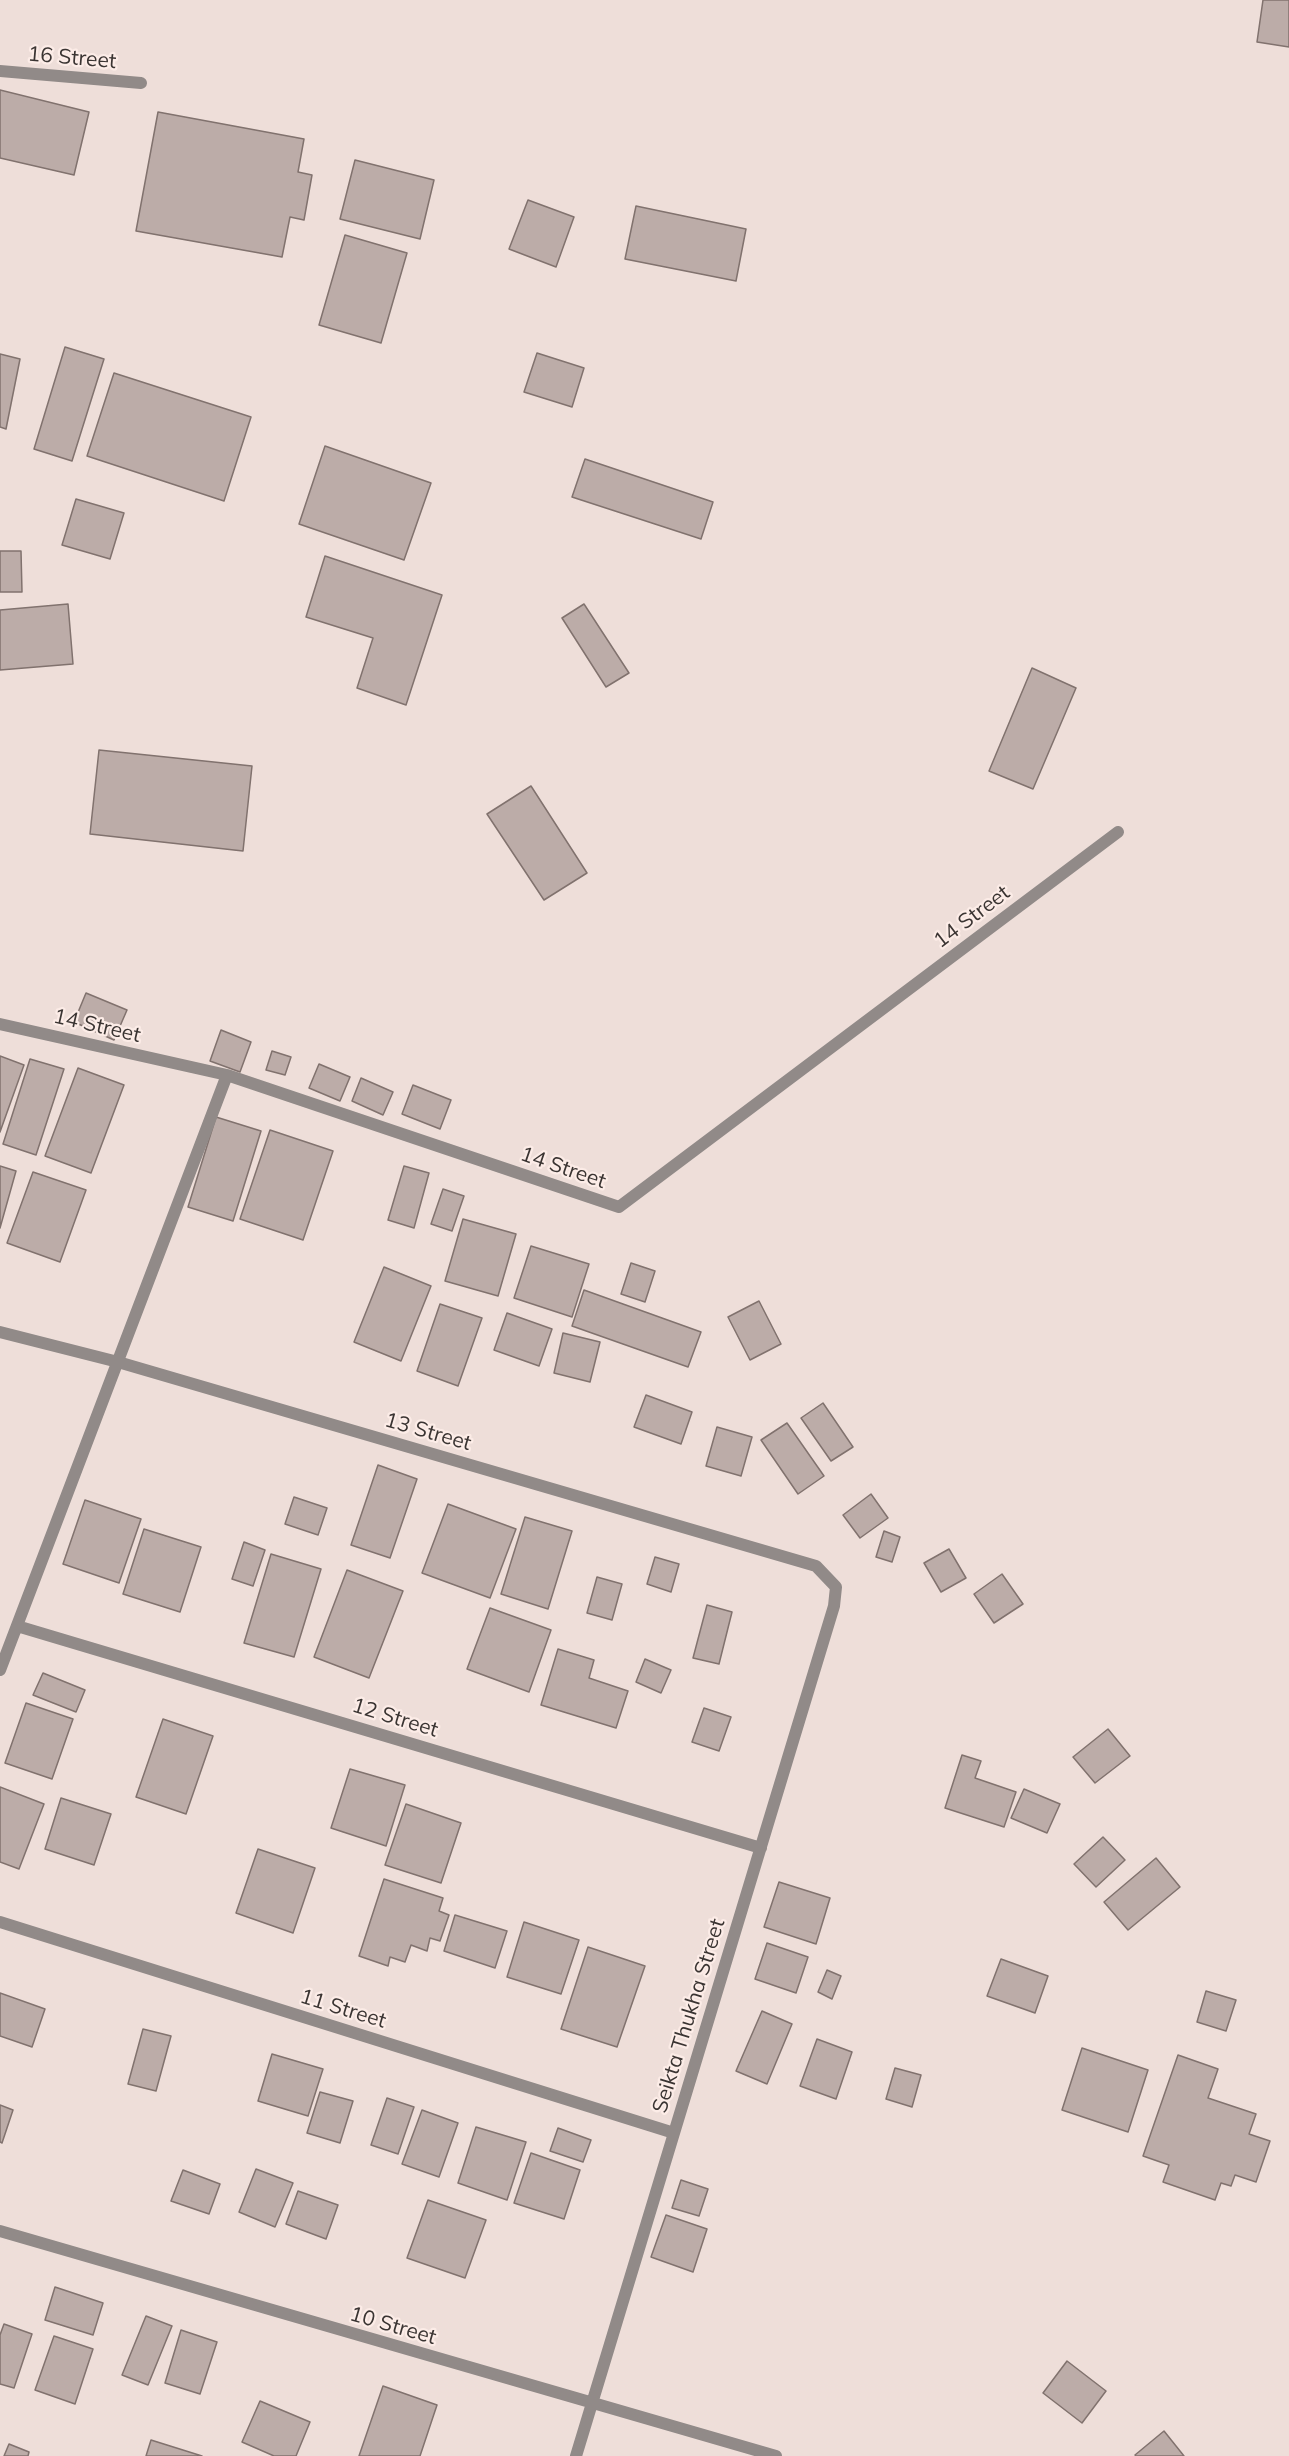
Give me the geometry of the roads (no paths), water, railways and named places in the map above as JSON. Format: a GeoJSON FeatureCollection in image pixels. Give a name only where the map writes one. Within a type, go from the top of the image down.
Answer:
{"type":"FeatureCollection","features":[{"type":"Feature","properties":{"kind":"street","name":"16 Street"},"geometry":{"type":"LineString","coordinates":[[0,71],[141,83]]}},
{"type":"Feature","properties":{"kind":"street","name":"14 Street"},"geometry":{"type":"LineString","coordinates":[[0,1024],[227,1075],[619,1207],[1118,832]]}},
{"type":"Feature","properties":{"kind":"street"},"geometry":{"type":"LineString","coordinates":[[0,1670],[227,1075]]}},
{"type":"Feature","properties":{"kind":"street","name":"13 Street"},"geometry":{"type":"LineString","coordinates":[[0,1332],[118,1362],[816,1566],[836,1587]]}},
{"type":"Feature","properties":{"kind":"street","name":"Seikta Thukha Street"},"geometry":{"type":"LineString","coordinates":[[576,2456],[834,1606],[836,1587]]}},
{"type":"Feature","properties":{"kind":"street","name":"12 Street"},"geometry":{"type":"LineString","coordinates":[[17,1626],[761,1848]]}},
{"type":"Feature","properties":{"kind":"street","name":"11 Street"},"geometry":{"type":"LineString","coordinates":[[0,1922],[674,2133]]}},
{"type":"Feature","properties":{"kind":"street","name":"10 Street"},"geometry":{"type":"LineString","coordinates":[[0,2231],[776,2456]]}}]}
